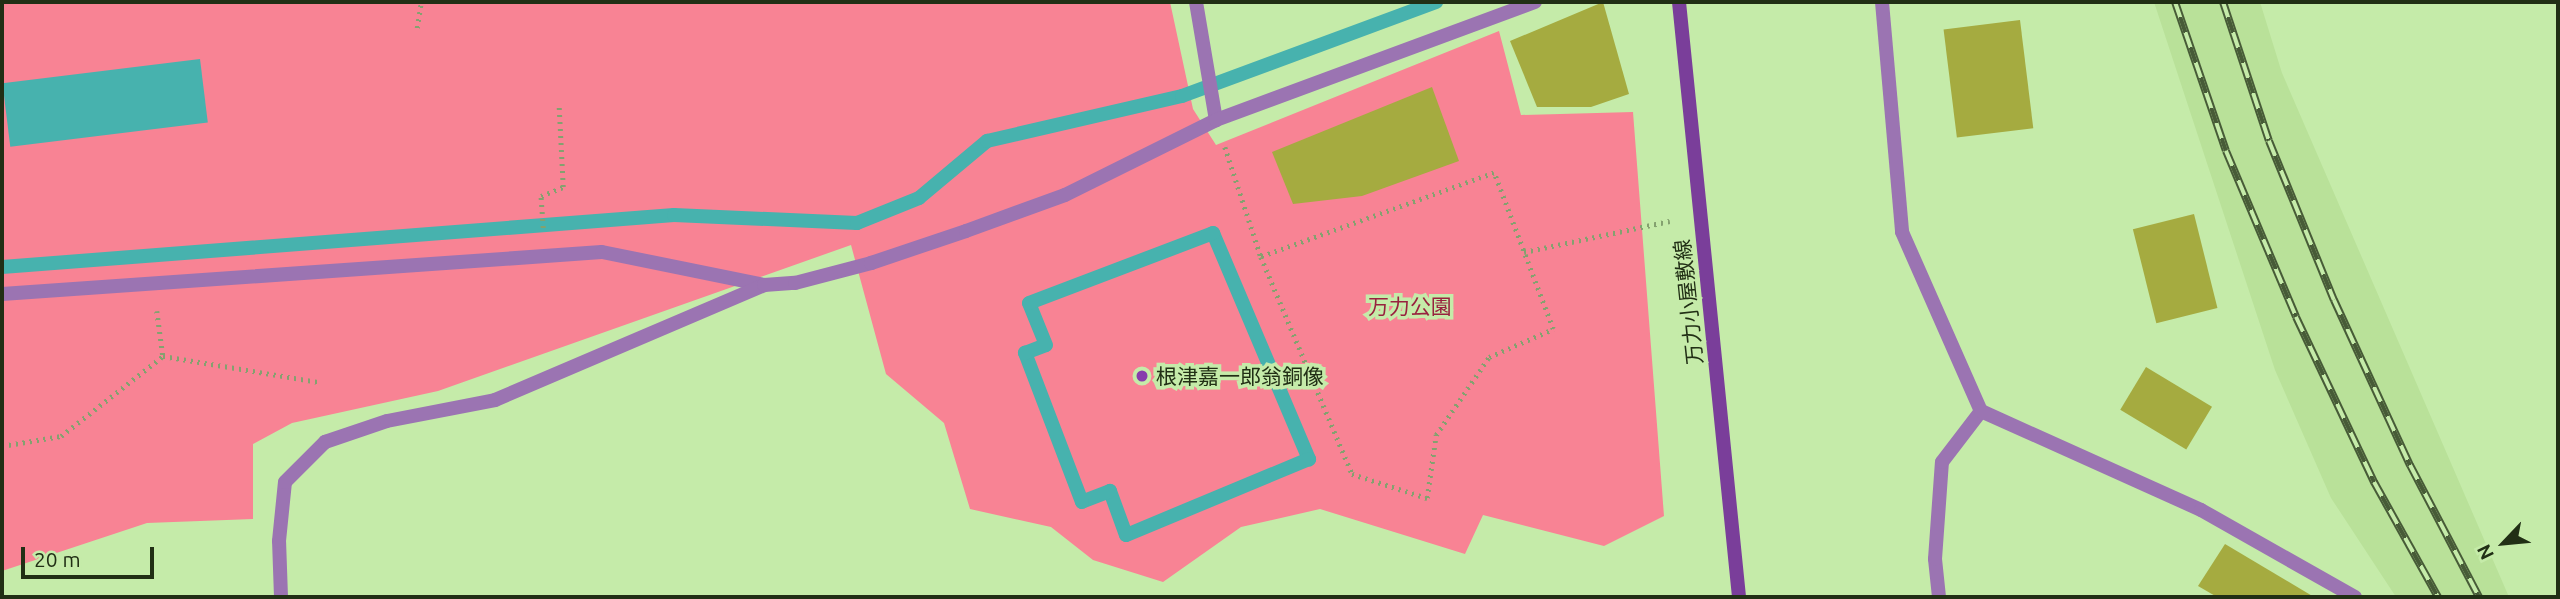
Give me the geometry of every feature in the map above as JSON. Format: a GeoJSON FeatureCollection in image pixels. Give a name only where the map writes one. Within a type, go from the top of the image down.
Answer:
{"type":"FeatureCollection","features":[{"type":"Feature","properties":{"kind":"main road","name":"万力小屋敷線"},"geometry":{"type":"LineString","coordinates":[[1679,2],[1739,597]]}},
{"type":"Feature","properties":{"kind":"street"},"geometry":{"type":"LineString","coordinates":[[1196,2],[1216,120]]}},
{"type":"Feature","properties":{"kind":"street"},"geometry":{"type":"LineString","coordinates":[[281,597],[279,541],[285,482],[325,442],[387,421],[495,400],[764,285],[833,274],[966,232],[1065,195],[1216,120],[1535,2]]}},
{"type":"Feature","properties":{"kind":"street"},"geometry":{"type":"LineString","coordinates":[[1882,2],[1902,232],[1981,411],[2201,510],[2355,597]]}},
{"type":"Feature","properties":{"kind":"street"},"geometry":{"type":"LineString","coordinates":[[2,294],[152,280],[602,252],[764,285]]}},
{"type":"Feature","properties":{"kind":"street"},"geometry":{"type":"LineString","coordinates":[[1939,597],[1935,559],[1942,463],[1981,411]]}},
{"type":"Feature","properties":{"kind":"path"},"geometry":{"type":"LineString","coordinates":[[417,28],[421,2]]}},
{"type":"Feature","properties":{"kind":"path"},"geometry":{"type":"LineString","coordinates":[[541,207],[541,195],[563,187],[559,107]]}},
{"type":"Feature","properties":{"kind":"path"},"geometry":{"type":"LineString","coordinates":[[1216,120],[1261,257],[1352,474],[1427,498],[1436,435],[1489,358],[1553,329],[1494,173],[1261,257]]}},
{"type":"Feature","properties":{"kind":"path"},"geometry":{"type":"LineString","coordinates":[[1524,252],[1701,214]]}},
{"type":"Feature","properties":{"kind":"path"},"geometry":{"type":"LineString","coordinates":[[152,280],[163,356]]}},
{"type":"Feature","properties":{"kind":"path"},"geometry":{"type":"LineString","coordinates":[[2,446],[61,436],[163,356],[318,382]]}},
{"type":"Feature","properties":{"kind":"shaded area"},"geometry":{"type":"Polygon","coordinates":[[[2154,2],[2260,2],[2282,73],[2509,597],[2396,597],[2331,498],[2275,370],[2154,2]]]}},
{"type":"Feature","properties":{"kind":"green space","name":"万力公園"},"geometry":{"type":"Polygon","coordinates":[[[2,2],[1170,2],[1193,109],[1216,145],[1499,31],[1521,115],[1633,112],[1664,516],[1604,546],[1483,515],[1465,554],[1320,509],[1241,527],[1163,582],[1093,560],[1051,527],[970,509],[944,423],[886,374],[851,245],[438,391],[292,423],[253,444],[253,519],[147,523],[2,571],[2,2]]]}},
{"type":"Feature","properties":{"kind":"water"},"geometry":{"type":"Polygon","coordinates":[[[200,59],[208,123],[10,147],[2,83],[200,59]]]}},
{"type":"Feature","properties":{"kind":"building"},"geometry":{"type":"Polygon","coordinates":[[[1603,2],[1629,94],[1591,107],[1537,107],[1510,41],[1603,2]]]}},
{"type":"Feature","properties":{"kind":"building"},"geometry":{"type":"Polygon","coordinates":[[[2020,20],[2033,128],[1957,138],[1944,29],[2020,20]]]}},
{"type":"Feature","properties":{"kind":"building"},"geometry":{"type":"Polygon","coordinates":[[[1432,87],[1459,161],[1362,196],[1293,204],[1272,152],[1432,87]]]}},
{"type":"Feature","properties":{"kind":"building"},"geometry":{"type":"Polygon","coordinates":[[[2194,214],[2217,308],[2156,323],[2133,229],[2194,214]]]}},
{"type":"Feature","properties":{"kind":"building"},"geometry":{"type":"Polygon","coordinates":[[[2146,367],[2212,407],[2186,450],[2120,410],[2146,367]]]}},
{"type":"Feature","properties":{"kind":"building"},"geometry":{"type":"Polygon","coordinates":[[[2225,544],[2314,597],[2217,597],[2198,586],[2225,544]]]}},
{"type":"Feature","properties":{"kind":"waterway"},"geometry":{"type":"LineString","coordinates":[[2,267],[674,215],[857,223],[919,198],[987,141],[1182,96],[1436,2]]}},
{"type":"Feature","properties":{"kind":"waterway"},"geometry":{"type":"LineString","coordinates":[[1213,233],[1309,459],[1126,535],[1110,491],[1082,502],[1025,353],[1046,345],[1029,303],[1213,233]]}},
{"type":"Feature","properties":{"kind":"railway"},"geometry":{"type":"LineString","coordinates":[[2175,2],[2226,151],[2296,317],[2374,482],[2438,597]]}},
{"type":"Feature","properties":{"kind":"railway"},"geometry":{"type":"LineString","coordinates":[[2223,2],[2269,141],[2334,300],[2410,465],[2479,597]]}},
{"type":"Feature","properties":{"kind":"place","name":"根津嘉一郎翁銅像"},"geometry":{"type":"Point","coordinates":[1142,376]}}]}
